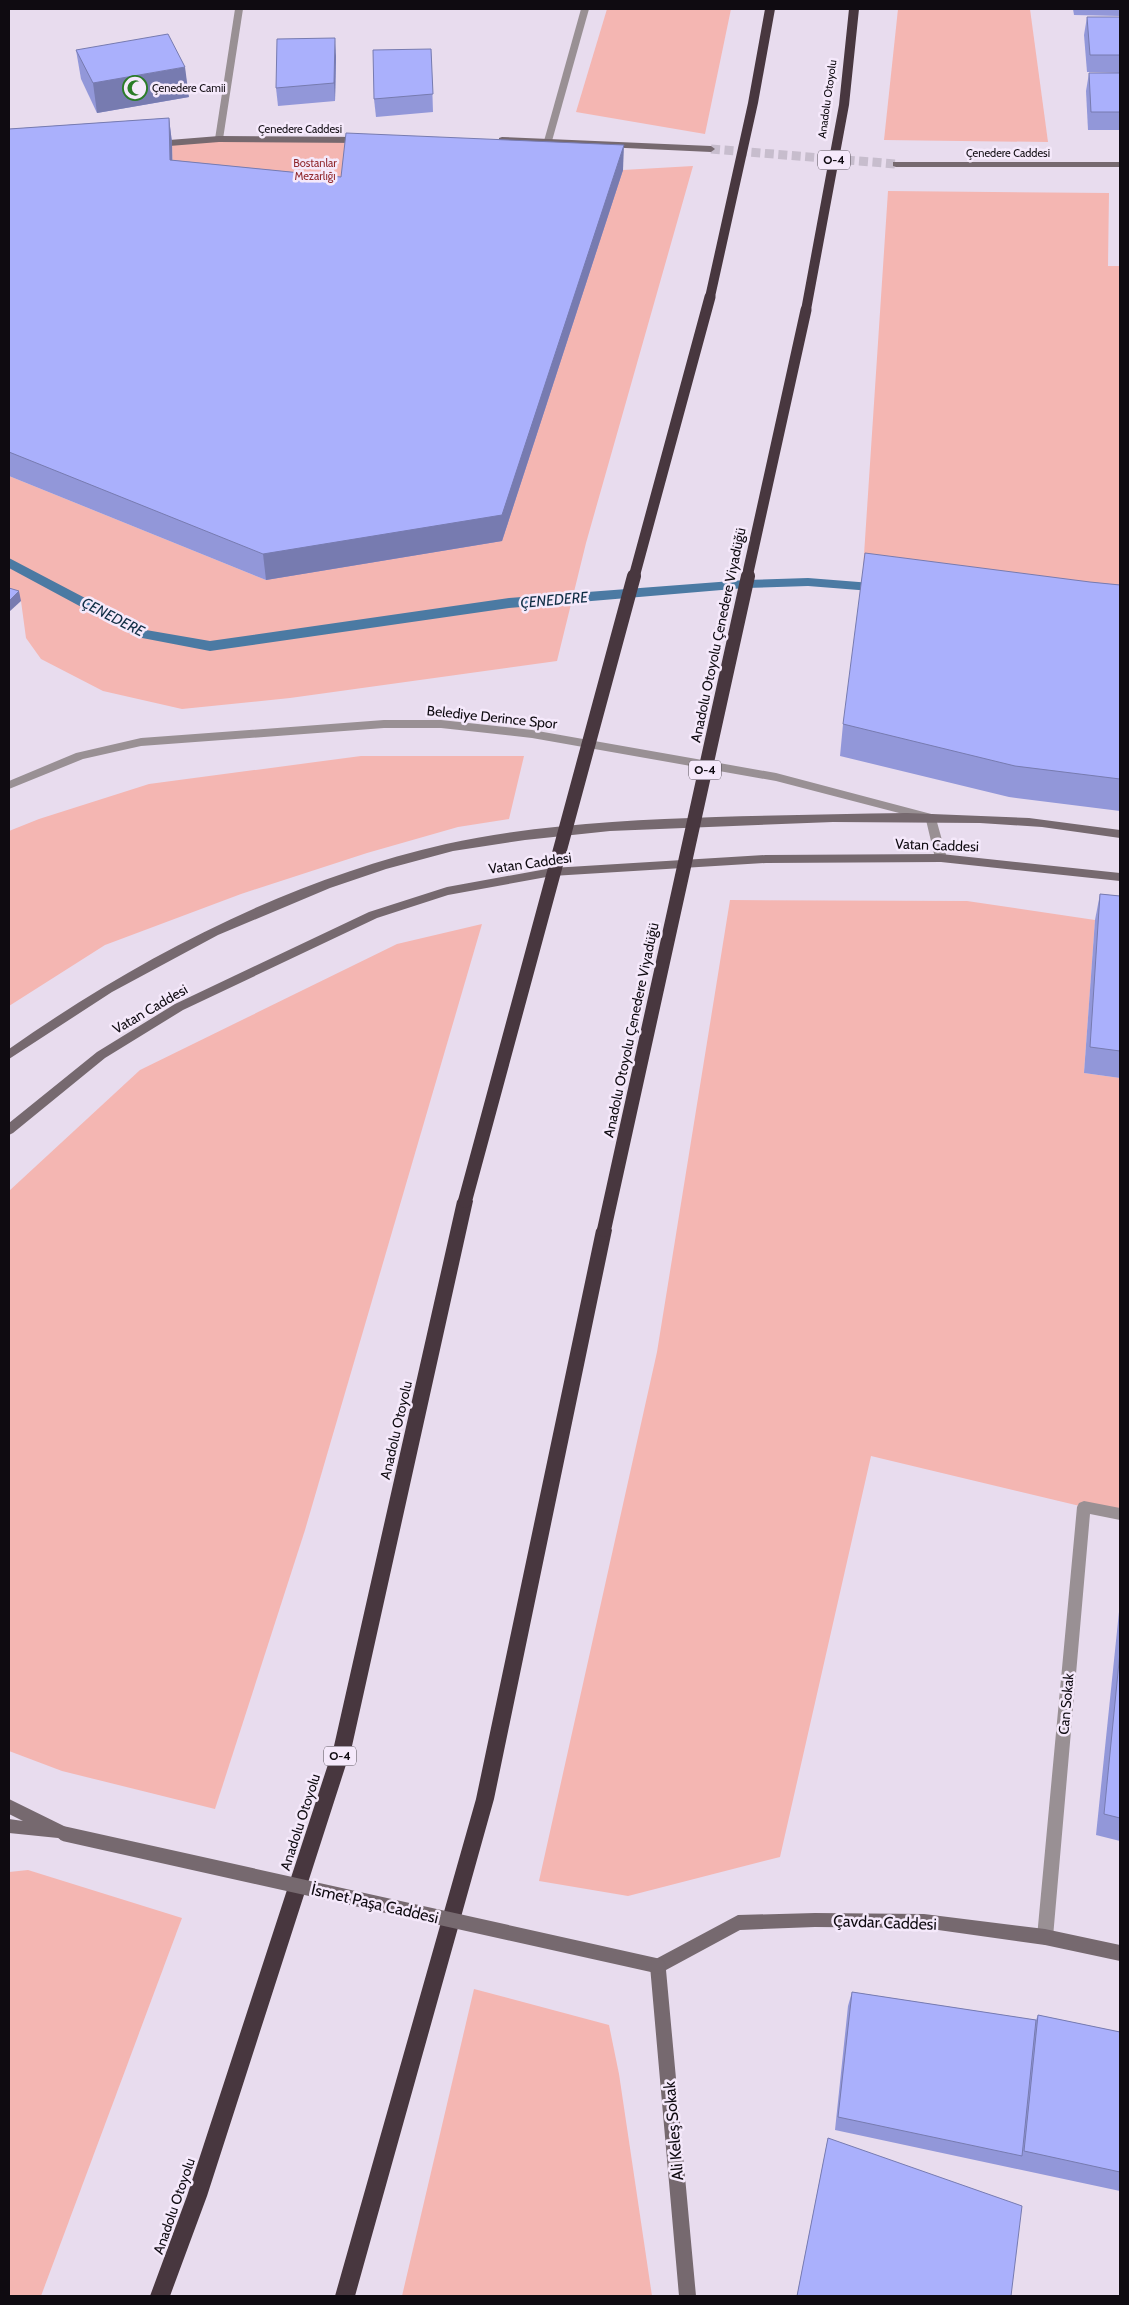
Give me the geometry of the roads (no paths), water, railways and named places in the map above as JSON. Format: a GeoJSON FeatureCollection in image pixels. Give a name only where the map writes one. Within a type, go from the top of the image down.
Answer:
{"type":"FeatureCollection","features":[{"type":"Feature","properties":{"kind":"highway","name":"Anadolu Otoyolu"},"geometry":{"type":"LineString","coordinates":[[160,2296],[197,2196],[343,1746],[465,1201],[710,297],[753,103],[770,9]]}},
{"type":"Feature","properties":{"kind":"highway","name":"Anadolu Otoyolu"},"geometry":{"type":"LineString","coordinates":[[806,310],[844,105],[854,9]]}},
{"type":"Feature","properties":{"kind":"highway","name":"Anadolu Otoyolu Çenedere Viyadüğü"},"geometry":{"type":"LineString","coordinates":[[345,2296],[485,1799],[604,1230],[806,310]]}},
{"type":"Feature","properties":{"kind":"main road","name":"Çenedere Caddesi"},"geometry":{"type":"LineString","coordinates":[[143,145],[219,140],[369,140]]}},
{"type":"Feature","properties":{"kind":"main road"},"geometry":{"type":"LineString","coordinates":[[488,140],[548,140],[711,149]]}},
{"type":"Feature","properties":{"kind":"main road","name":"Çenedere Caddesi"},"geometry":{"type":"LineString","coordinates":[[896,164],[1120,165]]}},
{"type":"Feature","properties":{"kind":"main road","name":"Vatan Caddesi"},"geometry":{"type":"LineString","coordinates":[[9,1055],[56,1020],[149,965],[258,912],[372,869],[442,849],[538,833],[647,823],[835,818],[931,818],[1017,821],[1120,834]]}},
{"type":"Feature","properties":{"kind":"main road","name":"Vatan Caddesi"},"geometry":{"type":"LineString","coordinates":[[9,1130],[101,1055],[180,1007],[373,915],[446,891],[552,872],[766,859],[941,858],[1120,877]]}},
{"type":"Feature","properties":{"kind":"main road","name":"İsmet Paşa Caddesi"},"geometry":{"type":"LineString","coordinates":[[9,1806],[65,1834],[658,1966]]}},
{"type":"Feature","properties":{"kind":"main road"},"geometry":{"type":"LineString","coordinates":[[9,1826],[65,1834]]}},
{"type":"Feature","properties":{"kind":"main road","name":"Çavdar Caddesi"},"geometry":{"type":"LineString","coordinates":[[658,1966],[738,1923],[814,1920],[924,1921],[1045,1936],[1120,1953]]}},
{"type":"Feature","properties":{"kind":"main road","name":"Ali Keleş Sokak"},"geometry":{"type":"LineString","coordinates":[[658,1966],[687,2296]]}},
{"type":"Feature","properties":{"kind":"street"},"geometry":{"type":"LineString","coordinates":[[219,140],[239,9]]}},
{"type":"Feature","properties":{"kind":"street"},"geometry":{"type":"LineString","coordinates":[[548,140],[585,9]]}},
{"type":"Feature","properties":{"kind":"street","name":"Belediye Derince Spor"},"geometry":{"type":"LineString","coordinates":[[9,784],[80,756],[141,742],[384,724],[441,724],[532,734],[776,777],[931,818]]}},
{"type":"Feature","properties":{"kind":"street"},"geometry":{"type":"LineString","coordinates":[[931,818],[941,858]]}},
{"type":"Feature","properties":{"kind":"street","name":"Can Sokak"},"geometry":{"type":"LineString","coordinates":[[1045,1936],[1084,1508],[1120,1514]]}},
{"type":"Feature","properties":{"kind":"waterway","name":"ÇENEDERE"},"geometry":{"type":"LineString","coordinates":[[9,562],[142,634],[210,646],[509,603],[745,584],[808,582],[884,588]]}},
{"type":"Feature","properties":{"kind":"tunnel"},"geometry":{"type":"LineString","coordinates":[[711,149],[896,164]]}},
{"type":"Feature","properties":{"kind":"place","name":"Çenedere Camii"},"geometry":{"type":"Point","coordinates":[135,88]}},
{"type":"Feature","properties":{"kind":"park label","name":"Bostanlar Mezarlığı"},"geometry":{"type":"Point","coordinates":[315,169]}}]}
